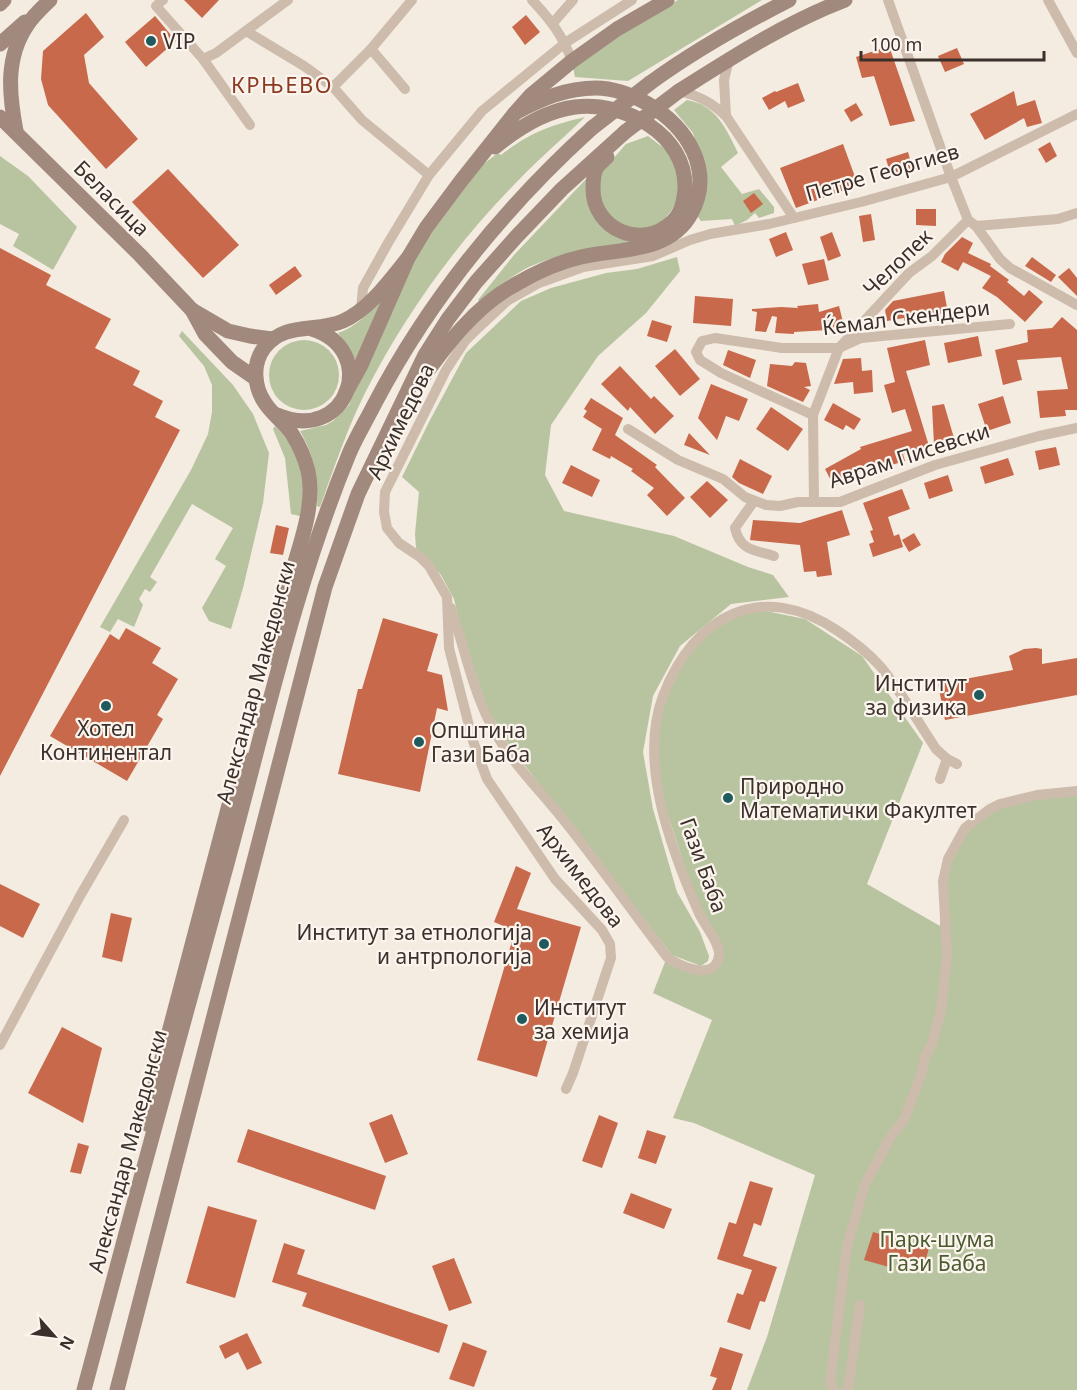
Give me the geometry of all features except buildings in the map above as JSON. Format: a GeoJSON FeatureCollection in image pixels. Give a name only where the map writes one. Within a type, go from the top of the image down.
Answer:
{"type":"FeatureCollection","features":[{"type":"Feature","properties":{"kind":"street"},"geometry":{"type":"LineString","coordinates":[[0,4],[4,0]]}},
{"type":"Feature","properties":{"kind":"street"},"geometry":{"type":"LineString","coordinates":[[0,44],[49,0]]}},
{"type":"Feature","properties":{"kind":"street"},"geometry":{"type":"LineString","coordinates":[[22,137],[12,107],[10,66],[15,48],[28,24],[49,0]]}},
{"type":"Feature","properties":{"kind":"street"},"geometry":{"type":"LineString","coordinates":[[163,0],[156,6],[203,59],[250,124]]}},
{"type":"Feature","properties":{"kind":"street"},"geometry":{"type":"LineString","coordinates":[[203,59],[216,53],[288,0]]}},
{"type":"Feature","properties":{"kind":"street"},"geometry":{"type":"LineString","coordinates":[[333,87],[412,0]]}},
{"type":"Feature","properties":{"kind":"street"},"geometry":{"type":"LineString","coordinates":[[532,0],[553,23],[572,61]]}},
{"type":"Feature","properties":{"kind":"street"},"geometry":{"type":"LineString","coordinates":[[553,23],[573,0]]}},
{"type":"Feature","properties":{"kind":"street"},"geometry":{"type":"LineString","coordinates":[[361,309],[363,288],[429,175],[482,111],[565,43],[632,0]]}},
{"type":"Feature","properties":{"kind":"street"},"geometry":{"type":"LineString","coordinates":[[275,680],[275,647],[283,606],[302,537],[310,487],[303,454],[292,434],[266,405],[258,392],[255,378],[260,357],[272,339],[284,332],[343,321],[361,309],[408,258],[445,202],[531,95],[572,61],[617,29],[666,0]]}},
{"type":"Feature","properties":{"kind":"street","name":"Александар Македонски"},"geometry":{"type":"LineString","coordinates":[[84,1390],[148,1151],[146,1138],[150,1104],[226,815],[239,776],[249,754],[260,738],[317,540],[350,451],[390,374],[432,308],[481,244],[549,167],[592,128],[650,83],[736,27],[789,0]]}},
{"type":"Feature","properties":{"kind":"street","name":"Александар Македонски"},"geometry":{"type":"LineString","coordinates":[[117,1390],[325,587],[358,494],[425,355],[476,282],[562,189],[625,132],[680,91],[729,59],[814,12],[845,0]]}},
{"type":"Feature","properties":{"kind":"street"},"geometry":{"type":"LineString","coordinates":[[888,0],[951,177],[972,223],[1000,259],[1010,268],[1077,304]]}},
{"type":"Feature","properties":{"kind":"street"},"geometry":{"type":"LineString","coordinates":[[1048,0],[1077,53]]}},
{"type":"Feature","properties":{"kind":"street"},"geometry":{"type":"LineString","coordinates":[[246,31],[304,66],[333,87],[362,120],[429,175]]}},
{"type":"Feature","properties":{"kind":"street"},"geometry":{"type":"LineString","coordinates":[[370,48],[405,88]]}},
{"type":"Feature","properties":{"kind":"street"},"geometry":{"type":"LineString","coordinates":[[726,116],[724,80],[729,59]]}},
{"type":"Feature","properties":{"kind":"street"},"geometry":{"type":"LineString","coordinates":[[401,408],[459,332],[498,295],[552,266],[579,257],[647,246],[662,241],[682,226],[695,204],[699,179],[698,166],[690,144],[671,120],[637,98],[614,89],[579,89],[543,98],[515,114]]}},
{"type":"Feature","properties":{"kind":"street"},"geometry":{"type":"LineString","coordinates":[[680,91],[705,99],[726,116],[794,218]]}},
{"type":"Feature","properties":{"kind":"street"},"geometry":{"type":"LineString","coordinates":[[474,165],[528,124],[562,109],[590,106],[613,108],[631,114],[652,126],[663,136],[677,156],[684,176],[684,196],[678,215],[671,223],[650,234],[638,236],[616,230],[601,217],[593,197],[593,183],[597,167],[613,152],[625,132]]}},
{"type":"Feature","properties":{"kind":"street","name":"Петре Георгиев"},"geometry":{"type":"LineString","coordinates":[[794,218],[951,177],[1077,114]]}},
{"type":"Feature","properties":{"kind":"street","name":"Беласица"},"geometry":{"type":"LineString","coordinates":[[0,117],[192,310],[228,331],[272,339]]}},
{"type":"Feature","properties":{"kind":"street"},"geometry":{"type":"LineString","coordinates":[[0,132],[22,137]]}},
{"type":"Feature","properties":{"kind":"street"},"geometry":{"type":"LineString","coordinates":[[972,223],[1058,219],[1077,213]]}},
{"type":"Feature","properties":{"kind":"street","name":"Архимедова"},"geometry":{"type":"LineString","coordinates":[[566,1089],[611,958],[610,944],[602,930],[555,879],[488,779],[473,741],[449,648],[447,597],[429,566],[420,556],[399,543],[387,528],[384,512],[385,492],[430,400],[465,341],[507,302],[539,284],[583,267],[653,256],[690,240],[794,218]]}},
{"type":"Feature","properties":{"kind":"street","name":"Челопек"},"geometry":{"type":"LineString","coordinates":[[814,502],[813,415],[839,348],[909,273],[972,223]]}},
{"type":"Feature","properties":{"kind":"street"},"geometry":{"type":"LineString","coordinates":[[277,415],[292,421],[309,422],[325,416],[338,406],[361,365],[408,258]]}},
{"type":"Feature","properties":{"kind":"street","name":"Беласица"},"geometry":{"type":"LineString","coordinates":[[192,310],[205,334],[232,362],[255,378]]}},
{"type":"Feature","properties":{"kind":"street","name":"Ќемал Скендери"},"geometry":{"type":"LineString","coordinates":[[813,415],[721,373],[700,360],[696,352],[702,341],[715,338],[782,348],[839,348],[861,338],[1010,324]]}},
{"type":"Feature","properties":{"kind":"street"},"geometry":{"type":"LineString","coordinates":[[311,328],[322,332],[340,347],[349,369],[346,392]]}},
{"type":"Feature","properties":{"kind":"street","name":"Аврам Писевски"},"geometry":{"type":"LineString","coordinates":[[628,429],[678,460],[723,479],[746,497],[766,505],[780,506],[840,502],[935,465],[1038,436],[1077,428]]}},
{"type":"Feature","properties":{"kind":"street"},"geometry":{"type":"LineString","coordinates":[[754,501],[735,528],[738,540],[745,546],[774,556]]}},
{"type":"Feature","properties":{"kind":"street","name":"Гази Баба"},"geometry":{"type":"LineString","coordinates":[[447,597],[463,643],[475,692],[491,726],[511,757],[561,817],[667,957],[685,967],[707,970],[719,958],[719,950],[692,897],[667,823],[655,774],[655,729],[658,711],[681,659],[705,630],[730,614],[746,609],[779,607],[810,614],[850,639],[880,667],[934,737],[947,759]]}},
{"type":"Feature","properties":{"kind":"street"},"geometry":{"type":"LineString","coordinates":[[940,779],[947,759],[957,764]]}},
{"type":"Feature","properties":{"kind":"street"},"geometry":{"type":"LineString","coordinates":[[834,1390],[830,1383],[847,1246],[865,1184],[891,1136],[904,1120],[922,1072],[925,1057],[932,1044],[941,1010],[947,956],[942,896],[948,859],[965,828],[990,809],[1000,804],[1037,795],[1077,791]]}},
{"type":"Feature","properties":{"kind":"street"},"geometry":{"type":"LineString","coordinates":[[0,1045],[80,896],[124,820]]}},
{"type":"Feature","properties":{"kind":"street"},"geometry":{"type":"LineString","coordinates":[[848,1390],[860,1305]]}},
{"type":"Feature","properties":{"kind":"green space"},"geometry":{"type":"Polygon","coordinates":[[[678,0],[762,0],[628,81],[575,77],[573,67],[624,30],[678,0]]]}},
{"type":"Feature","properties":{"kind":"green space"},"geometry":{"type":"Polygon","coordinates":[[[687,100],[713,112],[734,144],[738,153],[721,167],[742,194],[759,189],[774,207],[774,213],[759,218],[755,213],[735,226],[732,219],[701,221],[697,216],[702,163],[693,133],[674,110],[687,100]]]}},
{"type":"Feature","properties":{"kind":"green space"},"geometry":{"type":"Polygon","coordinates":[[[585,117],[527,171],[488,213],[448,261],[412,312],[365,393],[320,507],[317,506],[314,467],[300,431],[326,425],[349,405],[371,346],[422,246],[482,165],[498,153],[501,155],[541,131],[585,117]]]}},
{"type":"Feature","properties":{"kind":"green space"},"geometry":{"type":"Polygon","coordinates":[[[648,136],[668,151],[675,162],[679,182],[678,192],[676,201],[665,218],[651,227],[630,232],[600,207],[600,174],[626,144],[648,136]]]}},
{"type":"Feature","properties":{"kind":"green space"},"geometry":{"type":"Polygon","coordinates":[[[0,156],[28,176],[77,227],[53,270],[13,246],[19,234],[0,224],[0,156]]]}},
{"type":"Feature","properties":{"kind":"green space"},"geometry":{"type":"Polygon","coordinates":[[[587,178],[607,231],[629,242],[541,262],[516,274],[480,302],[478,300],[514,255],[587,178]]]}},
{"type":"Feature","properties":{"kind":"green space"},"geometry":{"type":"Polygon","coordinates":[[[677,257],[680,271],[646,313],[598,356],[551,425],[545,475],[564,511],[674,536],[773,575],[789,597],[731,604],[680,646],[653,696],[643,752],[653,809],[677,892],[700,932],[709,956],[708,961],[701,966],[672,955],[509,745],[488,710],[463,636],[454,599],[441,575],[416,548],[419,492],[402,477],[466,353],[521,301],[551,288],[606,273],[637,269],[677,257]]]}},
{"type":"Feature","properties":{"kind":"green space"},"geometry":{"type":"Polygon","coordinates":[[[382,300],[358,358],[355,360],[349,347],[338,333],[356,324],[382,300]]]}},
{"type":"Feature","properties":{"kind":"green space"},"geometry":{"type":"Polygon","coordinates":[[[182,331],[233,385],[253,414],[269,453],[263,503],[243,588],[231,629],[209,621],[202,608],[226,566],[215,559],[233,528],[192,504],[150,577],[157,582],[150,592],[145,589],[139,599],[143,605],[134,627],[118,619],[110,632],[100,627],[191,470],[208,434],[212,412],[212,385],[204,366],[179,336],[182,331]]]}},
{"type":"Feature","properties":{"kind":"green space"},"geometry":{"type":"Polygon","coordinates":[[[304,340],[317,343],[329,350],[336,362],[339,375],[336,388],[329,400],[317,407],[304,410],[291,407],[279,400],[272,388],[269,375],[272,362],[279,350],[291,343],[304,340]]]}},
{"type":"Feature","properties":{"kind":"green space"},"geometry":{"type":"Polygon","coordinates":[[[275,426],[291,446],[300,468],[303,491],[300,516],[291,514],[285,458],[273,429],[275,426]]]}},
{"type":"Feature","properties":{"kind":"green space","name":"Парк-шума Гази Баба"},"geometry":{"type":"Polygon","coordinates":[[[761,610],[805,619],[862,656],[923,743],[867,884],[940,926],[942,896],[953,848],[990,809],[1077,791],[1077,1390],[747,1390],[767,1337],[815,1175],[694,1123],[673,1118],[712,1020],[653,993],[667,957],[698,971],[719,958],[703,924],[655,774],[661,704],[697,640],[729,615],[761,610]]]}},
{"type":"Feature","properties":{"kind":"place","name":"VIP"},"geometry":{"type":"Point","coordinates":[151,41]}},
{"type":"Feature","properties":{"kind":"place","name":"Институт за физика"},"geometry":{"type":"Point","coordinates":[979,695]}},
{"type":"Feature","properties":{"kind":"place","name":"Хотел Континентал"},"geometry":{"type":"Point","coordinates":[106,706]}},
{"type":"Feature","properties":{"kind":"place","name":"Општина Гази Баба"},"geometry":{"type":"Point","coordinates":[419,742]}},
{"type":"Feature","properties":{"kind":"place","name":"Природно Математички Факултет"},"geometry":{"type":"Point","coordinates":[728,798]}},
{"type":"Feature","properties":{"kind":"place","name":"Институт за етнологија и антрпологија"},"geometry":{"type":"Point","coordinates":[544,944]}},
{"type":"Feature","properties":{"kind":"place","name":"Институт за хемија"},"geometry":{"type":"Point","coordinates":[522,1019]}},
{"type":"Feature","properties":{"kind":"district","name":"КРЊЕВО"},"geometry":{"type":"Point","coordinates":[282,84]}}]}
